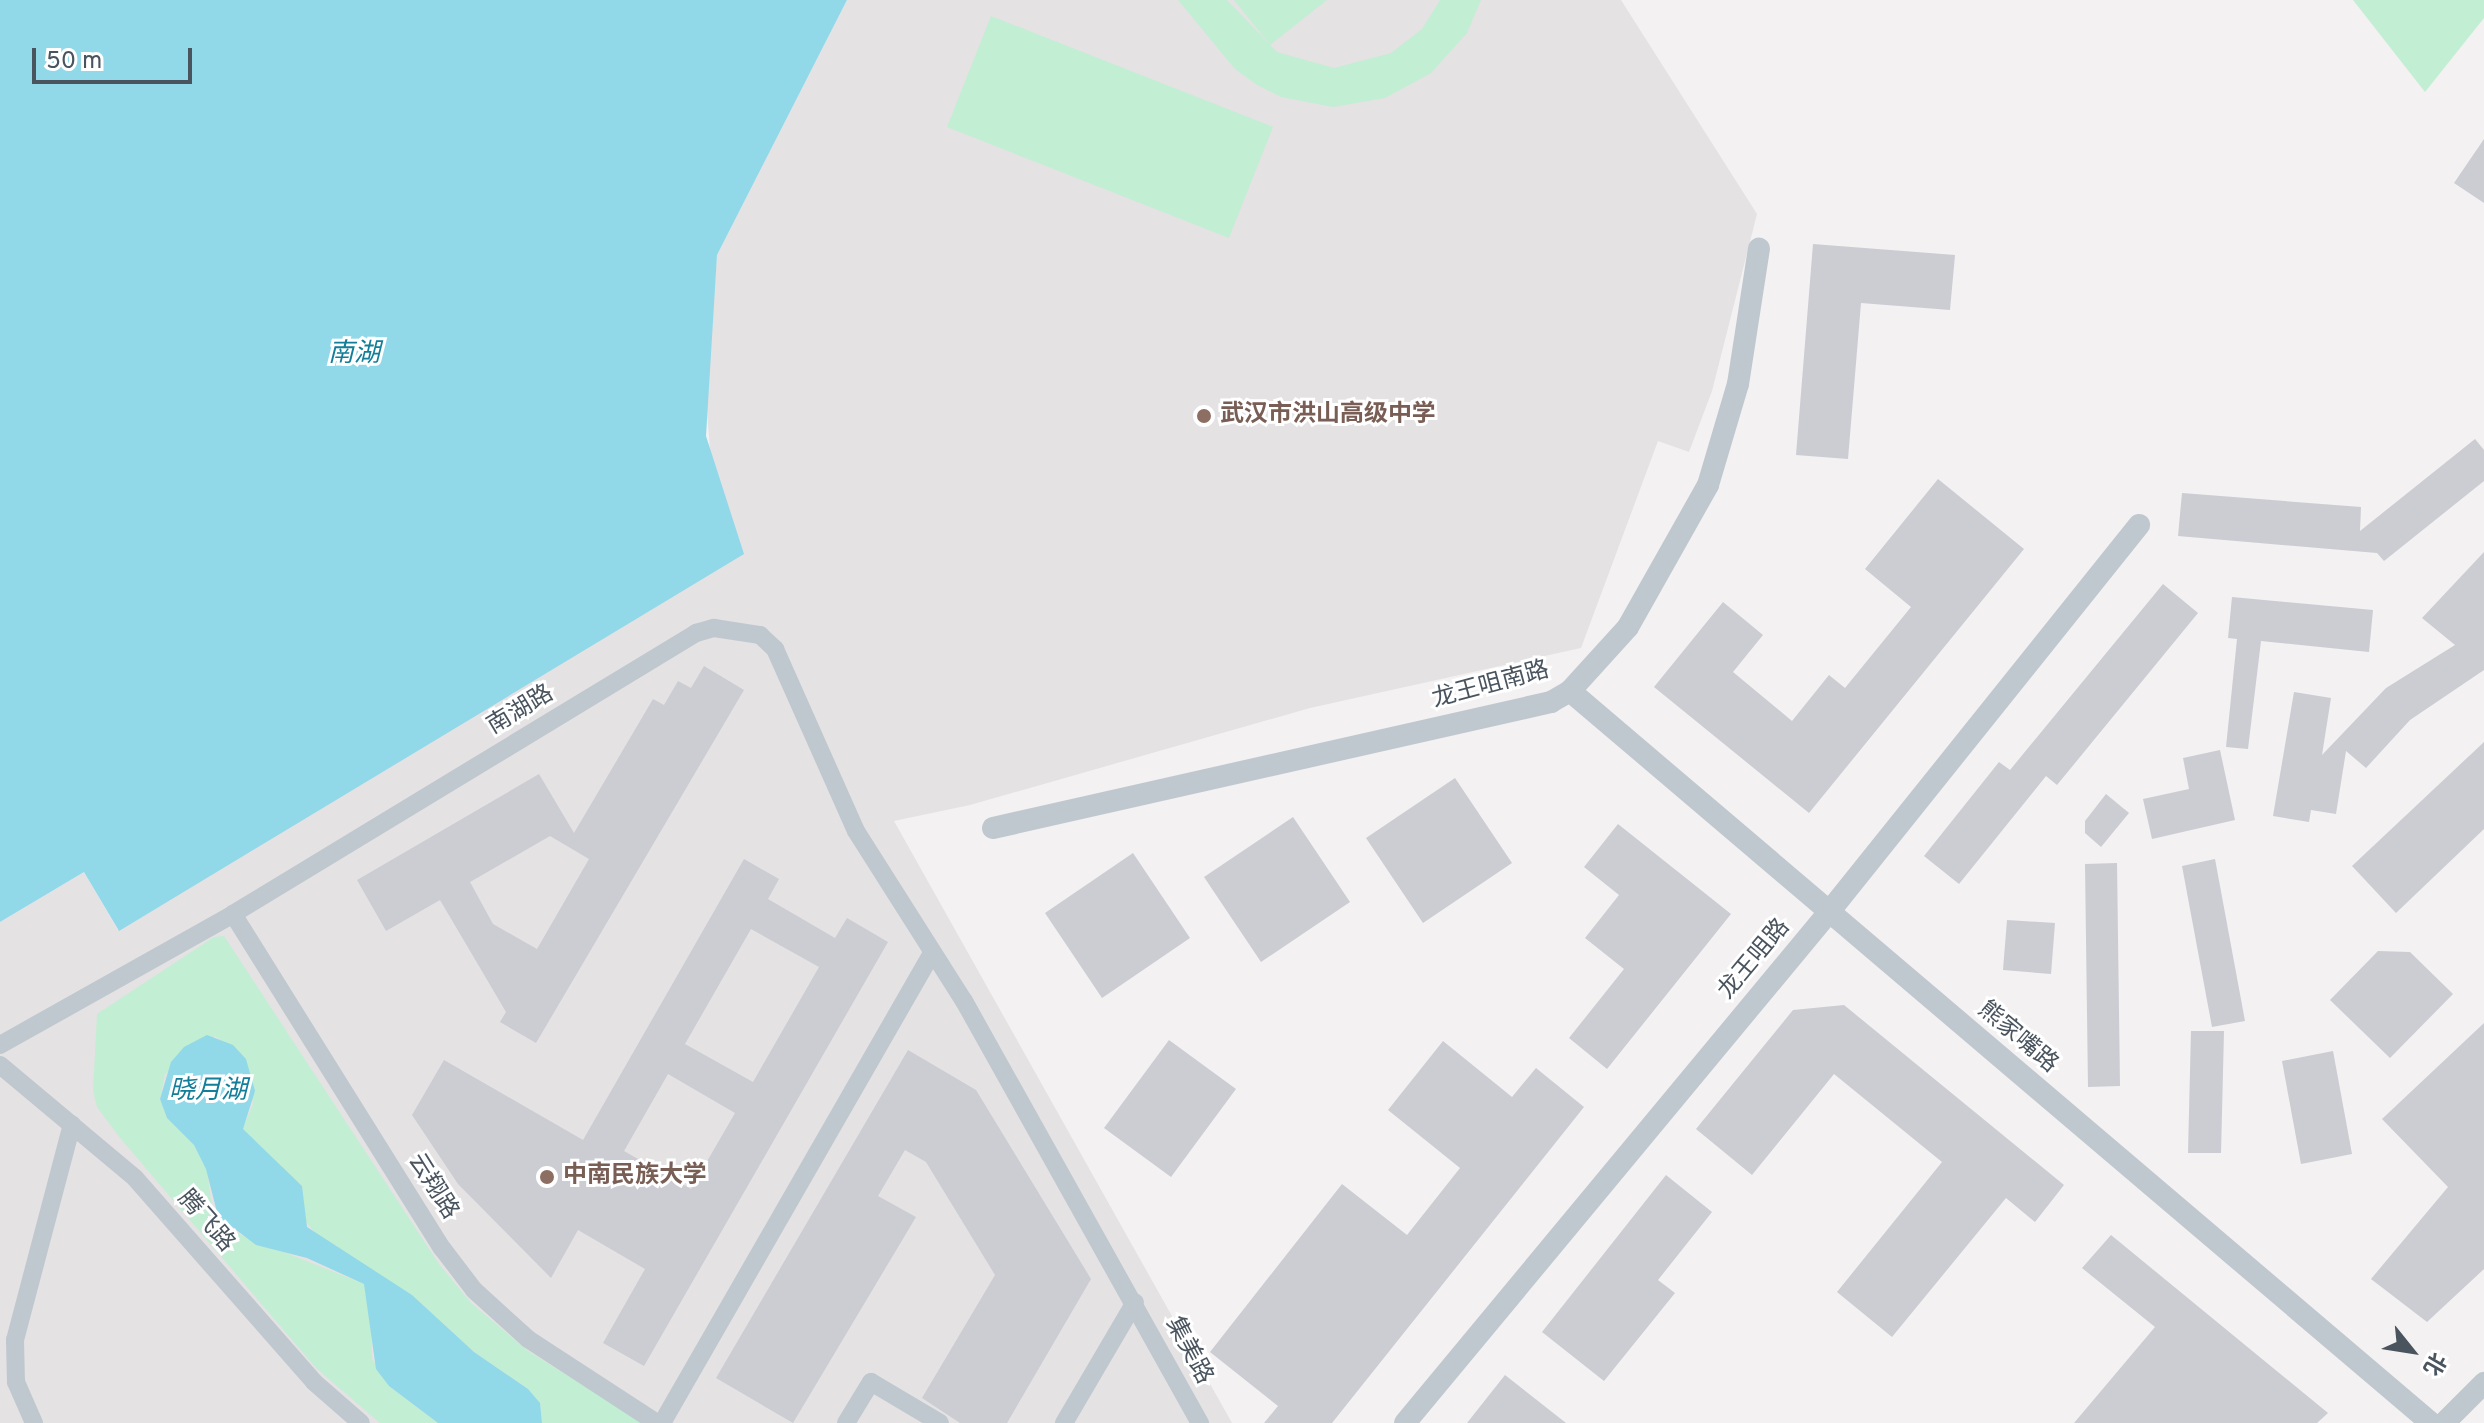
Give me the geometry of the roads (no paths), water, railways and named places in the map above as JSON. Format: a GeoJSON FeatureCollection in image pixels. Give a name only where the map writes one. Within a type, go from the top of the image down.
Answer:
{"type":"FeatureCollection","features":[{"type":"Feature","properties":{"kind":"street","name":"龙王咀南路"},"geometry":{"type":"LineString","coordinates":[[993,828],[1551,702],[1570,691],[1628,627],[1708,485],[1738,384],[1759,249]]}},
{"type":"Feature","properties":{"kind":"street","name":"龙王咀路"},"geometry":{"type":"LineString","coordinates":[[1405,1423],[1829,912],[2139,525]]}},
{"type":"Feature","properties":{"kind":"street","name":"南湖路"},"geometry":{"type":"LineString","coordinates":[[0,1045],[233,914],[696,633],[714,628],[760,635],[775,649],[856,831],[932,953],[1135,1302]]}},
{"type":"Feature","properties":{"kind":"street","name":"熊家嘴路"},"geometry":{"type":"LineString","coordinates":[[1570,691],[2431,1423]]}},
{"type":"Feature","properties":{"kind":"street","name":"云翔路"},"geometry":{"type":"LineString","coordinates":[[233,914],[474,1290],[528,1339],[660,1423]]}},
{"type":"Feature","properties":{"kind":"street"},"geometry":{"type":"LineString","coordinates":[[660,1423],[932,953]]}},
{"type":"Feature","properties":{"kind":"street","name":"腾飞路"},"geometry":{"type":"LineString","coordinates":[[0,1065],[135,1178],[314,1382],[361,1423]]}},
{"type":"Feature","properties":{"kind":"street"},"geometry":{"type":"LineString","coordinates":[[34,1423],[19,1395],[15,1340],[72,1124]]}},
{"type":"Feature","properties":{"kind":"street"},"geometry":{"type":"LineString","coordinates":[[1064,1423],[1135,1302]]}},
{"type":"Feature","properties":{"kind":"street","name":"集美路"},"geometry":{"type":"LineString","coordinates":[[1135,1302],[1200,1423]]}},
{"type":"Feature","properties":{"kind":"street"},"geometry":{"type":"LineString","coordinates":[[846,1423],[871,1382],[940,1423]]}},
{"type":"Feature","properties":{"kind":"street"},"geometry":{"type":"LineString","coordinates":[[2444,1423],[2484,1383]]}},
{"type":"Feature","properties":{"kind":"water","name":"南湖"},"geometry":{"type":"Polygon","coordinates":[[[0,0],[847,0],[717,255],[706,436],[744,554],[119,931],[84,872],[0,922],[0,0]]]}},
{"type":"Feature","properties":{"kind":"water","name":"晓月湖"},"geometry":{"type":"Polygon","coordinates":[[[207,1035],[233,1045],[246,1059],[255,1091],[243,1129],[302,1186],[307,1227],[412,1295],[474,1352],[528,1389],[540,1403],[542,1423],[438,1423],[389,1386],[376,1369],[364,1284],[307,1258],[256,1245],[218,1216],[206,1169],[194,1145],[167,1118],[160,1099],[171,1062],[184,1047],[207,1035]]]}},
{"type":"Feature","properties":{"kind":"place","name":"武汉市洪山高级中学"},"geometry":{"type":"Point","coordinates":[1204,416]}},
{"type":"Feature","properties":{"kind":"place","name":"中南民族大学"},"geometry":{"type":"Point","coordinates":[547,1177]}}]}
